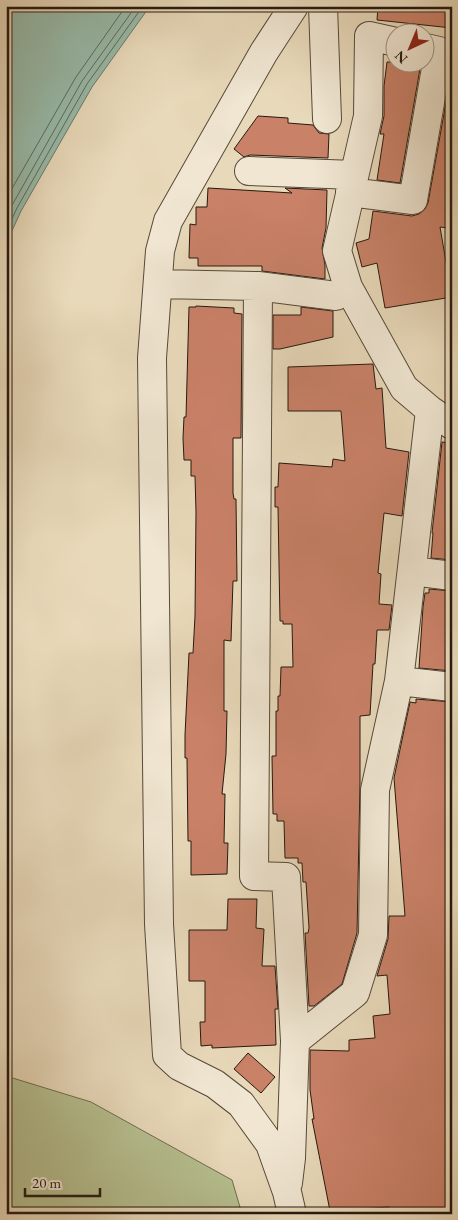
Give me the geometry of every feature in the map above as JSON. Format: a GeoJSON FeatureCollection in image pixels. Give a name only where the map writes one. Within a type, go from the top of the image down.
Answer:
{"type":"FeatureCollection","features":[{"type":"Feature","properties":{"kind":"street"},"geometry":{"type":"LineString","coordinates":[[290,1203],[270,1144],[242,1104],[215,1084],[179,1066],[167,1055],[160,924],[152,358],[160,251],[168,221],[264,52],[294,6]]}},
{"type":"Feature","properties":{"kind":"street"},"geometry":{"type":"LineString","coordinates":[[323,6],[327,119]]}},
{"type":"Feature","properties":{"kind":"street"},"geometry":{"type":"LineString","coordinates":[[295,1041],[355,993],[373,936],[375,790],[399,681],[412,570],[441,418],[404,388],[348,288],[338,251],[368,116],[368,36],[386,40]]}},
{"type":"Feature","properties":{"kind":"street"},"geometry":{"type":"LineString","coordinates":[[249,171],[352,184],[413,200],[440,51],[436,50]]}},
{"type":"Feature","properties":{"kind":"street"},"geometry":{"type":"LineString","coordinates":[[158,284],[258,286],[336,296],[348,288]]}},
{"type":"Feature","properties":{"kind":"street"},"geometry":{"type":"LineString","coordinates":[[258,286],[254,876],[286,877],[295,1041],[290,1203]]}},
{"type":"Feature","properties":{"kind":"street"},"geometry":{"type":"LineString","coordinates":[[412,570],[452,576]]}},
{"type":"Feature","properties":{"kind":"street"},"geometry":{"type":"LineString","coordinates":[[399,681],[452,687]]}},
{"type":"Feature","properties":{"kind":"shaded area"},"geometry":{"type":"Polygon","coordinates":[[[6,1076],[91,1102],[232,1180],[242,1214],[6,1214],[6,1076]]]}},
{"type":"Feature","properties":{"kind":"water"},"geometry":{"type":"Polygon","coordinates":[[[6,6],[150,6],[92,87],[21,211],[6,244],[6,6]]]}},
{"type":"Feature","properties":{"kind":"building"},"geometry":{"type":"Polygon","coordinates":[[[378,6],[452,6],[452,28],[436,26],[436,22],[377,20],[378,6]]]}},
{"type":"Feature","properties":{"kind":"building"},"geometry":{"type":"Polygon","coordinates":[[[452,69],[452,212],[449,228],[440,227],[452,297],[385,308],[377,263],[362,267],[356,243],[369,239],[373,211],[412,216],[419,214],[425,209],[428,203],[452,69]]]}},
{"type":"Feature","properties":{"kind":"building"},"geometry":{"type":"Polygon","coordinates":[[[386,70],[386,72],[419,72],[400,183],[377,180],[384,134],[380,134],[384,116],[386,70]]]}},
{"type":"Feature","properties":{"kind":"building"},"geometry":{"type":"Polygon","coordinates":[[[258,116],[288,118],[288,123],[313,125],[319,133],[329,134],[328,158],[250,155],[244,157],[234,149],[258,116]]]}},
{"type":"Feature","properties":{"kind":"building"},"geometry":{"type":"Polygon","coordinates":[[[208,188],[292,193],[285,188],[327,190],[326,228],[322,248],[325,279],[262,271],[262,266],[198,266],[198,258],[189,258],[190,224],[196,225],[196,207],[207,207],[208,188]]]}},
{"type":"Feature","properties":{"kind":"building"},"geometry":{"type":"Polygon","coordinates":[[[189,307],[234,308],[234,313],[242,314],[241,438],[233,438],[233,493],[234,499],[236,499],[237,581],[233,581],[231,641],[224,640],[224,711],[227,711],[226,754],[222,794],[225,794],[224,843],[228,843],[227,874],[191,875],[191,841],[188,841],[185,735],[189,653],[193,653],[195,616],[196,512],[195,476],[191,476],[191,460],[184,460],[183,438],[184,417],[186,417],[189,307]]]}},
{"type":"Feature","properties":{"kind":"building"},"geometry":{"type":"Polygon","coordinates":[[[301,307],[333,311],[333,337],[273,349],[273,315],[301,315],[301,307]]]}},
{"type":"Feature","properties":{"kind":"building"},"geometry":{"type":"Polygon","coordinates":[[[373,364],[376,389],[382,388],[386,448],[409,452],[402,516],[384,513],[378,573],[381,574],[379,604],[392,605],[389,630],[377,630],[370,715],[360,716],[357,933],[342,984],[314,1006],[309,1006],[305,933],[308,933],[309,928],[306,882],[303,882],[302,863],[298,863],[298,858],[285,858],[284,821],[277,821],[277,814],[273,814],[272,756],[276,756],[276,711],[278,711],[278,696],[280,696],[281,667],[293,667],[292,624],[283,624],[283,621],[280,621],[278,507],[275,507],[275,487],[278,487],[279,463],[332,467],[333,459],[345,461],[341,411],[288,411],[288,367],[373,364]]]}},
{"type":"Feature","properties":{"kind":"building"},"geometry":{"type":"Polygon","coordinates":[[[442,442],[452,443],[452,560],[431,558],[442,442]]]}},
{"type":"Feature","properties":{"kind":"building"},"geometry":{"type":"Polygon","coordinates":[[[429,589],[452,591],[452,671],[419,668],[423,607],[425,593],[429,593],[429,589]]]}},
{"type":"Feature","properties":{"kind":"building"},"geometry":{"type":"Polygon","coordinates":[[[416,699],[452,702],[452,1214],[389,1214],[389,1207],[330,1211],[312,1119],[314,1119],[310,1090],[310,1050],[349,1051],[349,1040],[375,1038],[373,1016],[390,1014],[387,975],[377,976],[388,939],[389,916],[405,916],[394,778],[410,702],[416,703],[416,699]]]}},
{"type":"Feature","properties":{"kind":"building"},"geometry":{"type":"Polygon","coordinates":[[[228,899],[257,899],[256,928],[264,929],[262,966],[275,966],[278,1009],[275,1009],[276,1045],[212,1048],[212,1045],[201,1046],[200,1022],[205,1022],[205,981],[189,981],[189,930],[227,930],[228,899]]]}},
{"type":"Feature","properties":{"kind":"building"},"geometry":{"type":"Polygon","coordinates":[[[248,1053],[275,1077],[261,1093],[234,1069],[248,1053]]]}}]}
